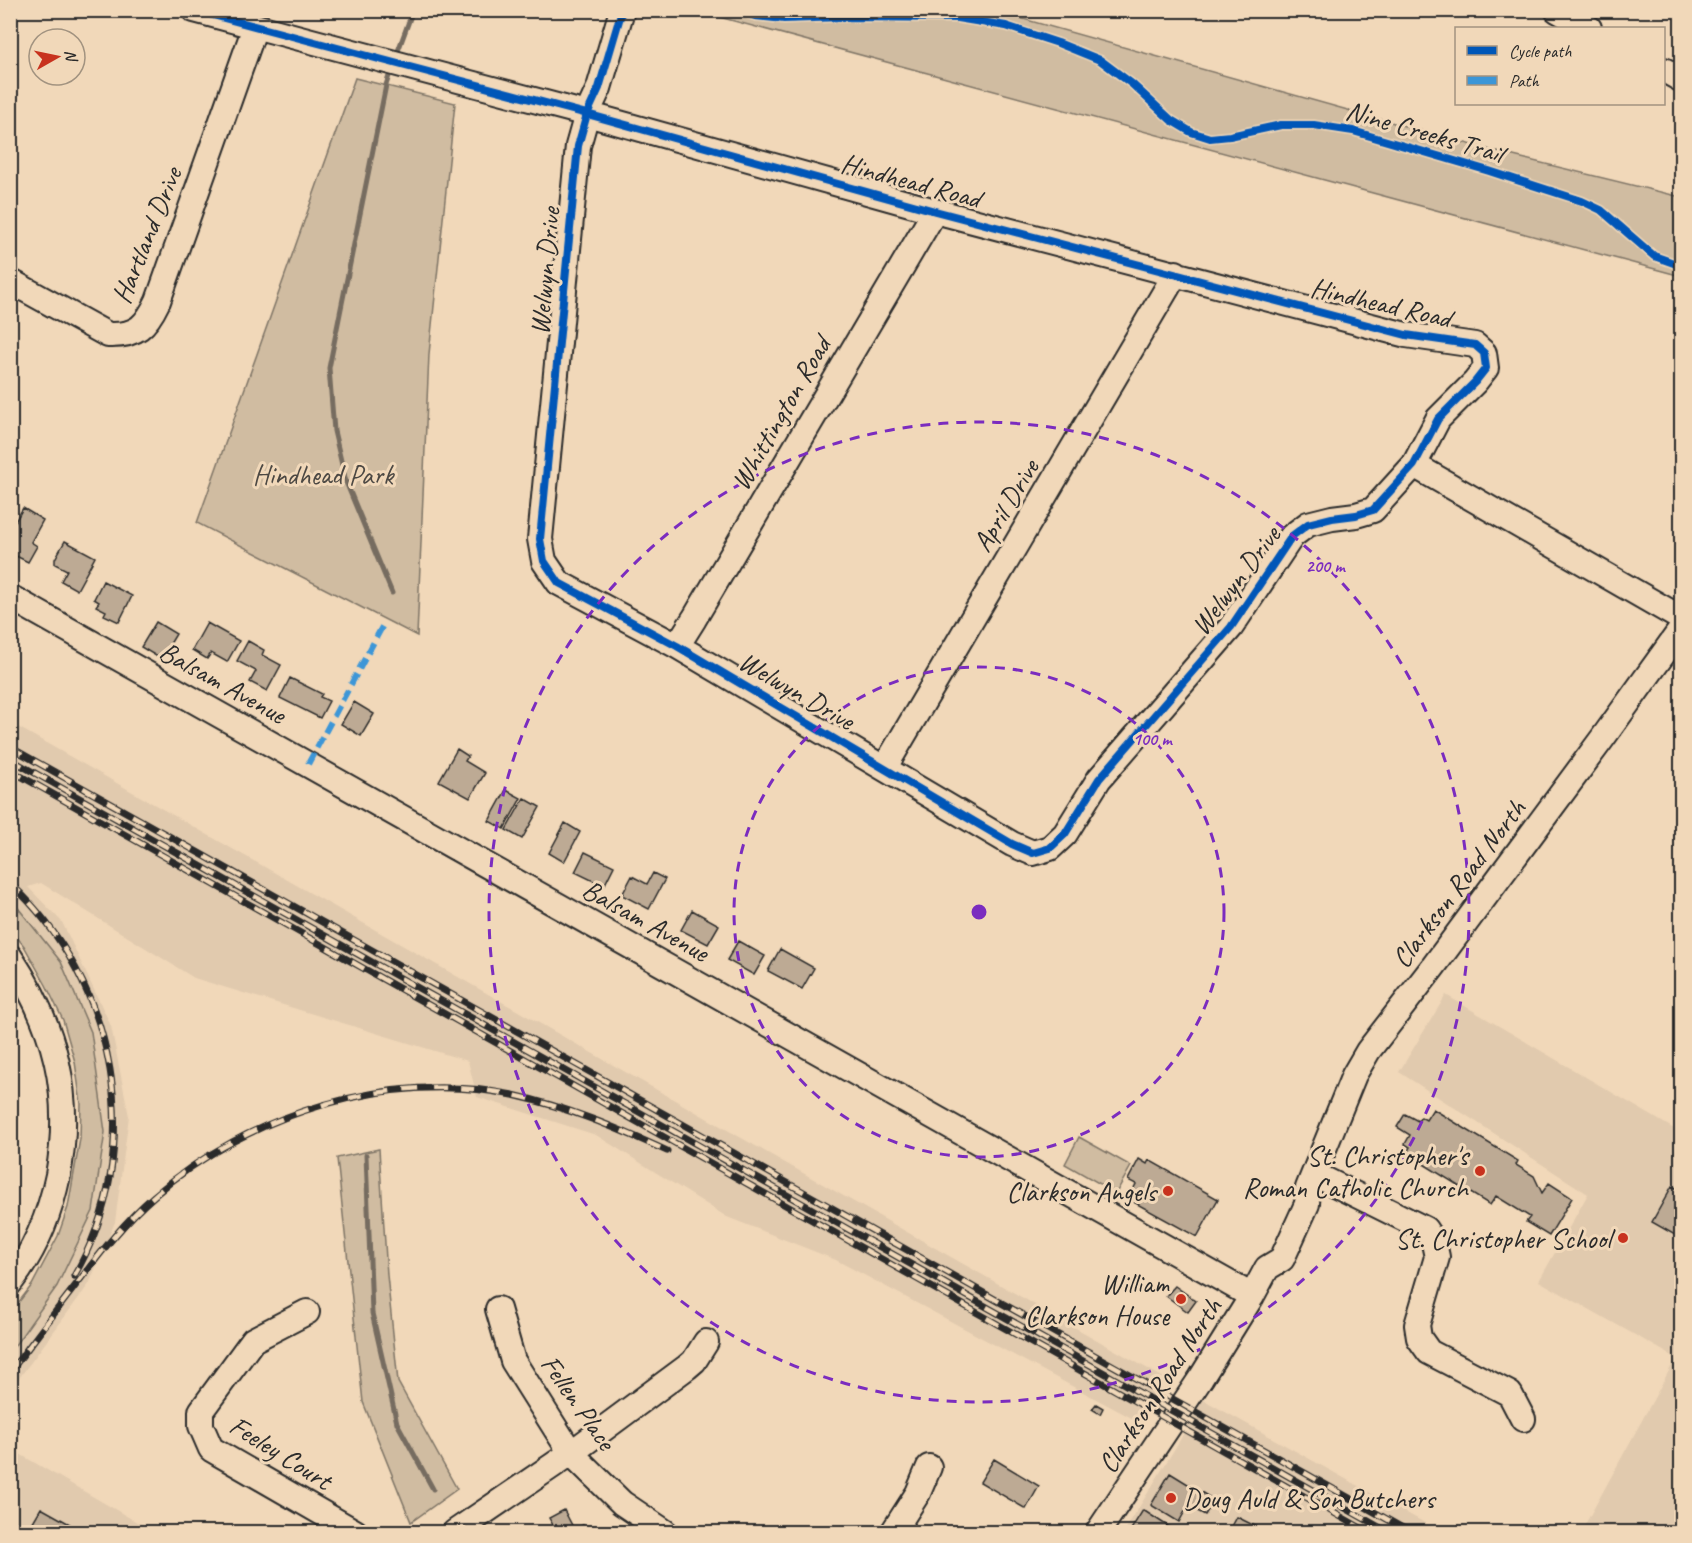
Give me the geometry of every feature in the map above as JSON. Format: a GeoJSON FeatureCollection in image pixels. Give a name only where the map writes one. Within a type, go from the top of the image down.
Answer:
{"type":"FeatureCollection","features":[{"type":"Feature","properties":{"kind":"street","name":"Hindhead Road"},"geometry":{"type":"LineString","coordinates":[[194,10],[587,114],[935,211],[1406,335],[1475,345],[1485,353],[1486,368],[1438,419],[1414,465]]}},
{"type":"Feature","properties":{"kind":"street","name":"Welwyn Drive"},"geometry":{"type":"LineString","coordinates":[[622,10],[599,88],[587,114],[578,146],[540,539],[544,561],[559,583],[677,646],[1012,844],[1033,853],[1050,848],[1065,834],[1099,779],[1231,627],[1292,536],[1308,524],[1373,510],[1414,465]]}},
{"type":"Feature","properties":{"kind":"street"},"geometry":{"type":"LineString","coordinates":[[1557,10],[1587,27]]}},
{"type":"Feature","properties":{"kind":"street","name":"Hartland Drive"},"geometry":{"type":"LineString","coordinates":[[10,281],[108,335],[123,336],[145,323],[158,301],[255,27]]}},
{"type":"Feature","properties":{"kind":"street"},"geometry":{"type":"LineString","coordinates":[[1665,71],[1682,80]]}},
{"type":"Feature","properties":{"kind":"street","name":"Whittington Road"},"geometry":{"type":"LineString","coordinates":[[677,646],[935,211]]}},
{"type":"Feature","properties":{"kind":"street","name":"April Drive"},"geometry":{"type":"LineString","coordinates":[[885,767],[1176,273]]}},
{"type":"Feature","properties":{"kind":"street"},"geometry":{"type":"LineString","coordinates":[[1414,465],[1682,619]]}},
{"type":"Feature","properties":{"kind":"street","name":"Balsam Avenue"},"geometry":{"type":"LineString","coordinates":[[10,597],[1252,1296]]}},
{"type":"Feature","properties":{"kind":"street","name":"Clarkson Road North"},"geometry":{"type":"LineString","coordinates":[[1098,1533],[1201,1378],[1268,1268],[1266,1251],[1296,1194],[1311,1181],[1354,1075],[1368,1051],[1595,749],[1682,628]]}},
{"type":"Feature","properties":{"kind":"street"},"geometry":{"type":"LineString","coordinates":[[10,957],[33,994],[48,1028],[62,1087],[64,1124],[59,1165],[47,1215],[28,1258],[10,1283]]}},
{"type":"Feature","properties":{"kind":"street"},"geometry":{"type":"LineString","coordinates":[[1311,1181],[1425,1229],[1434,1243],[1437,1257],[1417,1325],[1419,1338],[1429,1352],[1510,1394],[1523,1419]]}},
{"type":"Feature","properties":{"kind":"street","name":"Fellen Place"},"geometry":{"type":"LineString","coordinates":[[498,1309],[513,1361],[571,1453],[622,1503],[665,1533]]}},
{"type":"Feature","properties":{"kind":"street","name":"Feeley Court"},"geometry":{"type":"LineString","coordinates":[[307,1312],[253,1340],[201,1411],[201,1426],[211,1449],[355,1533]]}},
{"type":"Feature","properties":{"kind":"street"},"geometry":{"type":"LineString","coordinates":[[455,1533],[571,1453],[687,1367],[694,1361],[706,1342]]}},
{"type":"Feature","properties":{"kind":"street"},"geometry":{"type":"LineString","coordinates":[[892,1533],[918,1493],[929,1467]]}},
{"type":"Feature","properties":{"kind":"shaded area"},"geometry":{"type":"Polygon","coordinates":[[[11,723],[1164,1378],[1143,1424],[836,1260],[727,1217],[596,1135],[477,1097],[468,1061],[194,978],[41,883],[28,887],[62,922],[111,1026],[129,1116],[115,1222],[89,1284],[11,1389],[11,1351],[57,1286],[105,1132],[60,962],[11,899],[11,723]]]}},
{"type":"Feature","properties":{"kind":"shaded area","name":"St. Christopher School"},"geometry":{"type":"Polygon","coordinates":[[[1446,995],[1681,1133],[1681,1532],[1581,1532],[1676,1358],[1539,1281],[1588,1194],[1399,1072],[1446,995]]]}},
{"type":"Feature","properties":{"kind":"shaded area"},"geometry":{"type":"Polygon","coordinates":[[[1202,1399],[1441,1532],[1124,1532],[1202,1399]]]}},
{"type":"Feature","properties":{"kind":"shaded area"},"geometry":{"type":"Polygon","coordinates":[[[11,1449],[154,1532],[11,1532],[11,1449]]]}},
{"type":"Feature","properties":{"kind":"green space"},"geometry":{"type":"Polygon","coordinates":[[[697,11],[995,11],[1501,153],[1681,197],[1681,276],[697,11]]]}},
{"type":"Feature","properties":{"kind":"green space","name":"Hindhead Park"},"geometry":{"type":"Polygon","coordinates":[[[355,78],[455,103],[429,354],[417,636],[197,523],[355,78]]]}},
{"type":"Feature","properties":{"kind":"green space"},"geometry":{"type":"Polygon","coordinates":[[[11,899],[61,962],[91,1032],[105,1132],[93,1211],[57,1286],[11,1351],[11,1312],[32,1285],[58,1236],[68,1207],[80,1139],[81,1104],[75,1062],[63,1020],[24,946],[11,930],[11,899]]]}},
{"type":"Feature","properties":{"kind":"green space"},"geometry":{"type":"Polygon","coordinates":[[[1079,1137],[1131,1166],[1116,1193],[1065,1164],[1079,1137]]]}},
{"type":"Feature","properties":{"kind":"green space"},"geometry":{"type":"Polygon","coordinates":[[[379,1149],[387,1275],[398,1382],[457,1489],[411,1522],[363,1402],[337,1158],[379,1149]]]}},
{"type":"Feature","properties":{"kind":"building"},"geometry":{"type":"Polygon","coordinates":[[[23,508],[43,520],[31,542],[37,546],[28,562],[10,553],[10,530],[23,508]]]}},
{"type":"Feature","properties":{"kind":"building"},"geometry":{"type":"Polygon","coordinates":[[[65,541],[95,557],[77,590],[61,581],[67,570],[55,564],[55,559],[65,541]]]}},
{"type":"Feature","properties":{"kind":"building"},"geometry":{"type":"Polygon","coordinates":[[[103,581],[132,596],[119,622],[104,615],[106,611],[96,606],[99,602],[94,599],[103,581]]]}},
{"type":"Feature","properties":{"kind":"building"},"geometry":{"type":"Polygon","coordinates":[[[156,622],[176,634],[161,659],[141,647],[156,622]]]}},
{"type":"Feature","properties":{"kind":"building"},"geometry":{"type":"Polygon","coordinates":[[[207,623],[239,641],[227,662],[211,653],[207,659],[192,650],[207,623]]]}},
{"type":"Feature","properties":{"kind":"building"},"geometry":{"type":"Polygon","coordinates":[[[248,641],[264,650],[262,655],[281,665],[267,691],[250,682],[256,671],[237,661],[248,641]]]}},
{"type":"Feature","properties":{"kind":"building"},"geometry":{"type":"Polygon","coordinates":[[[290,678],[322,694],[320,697],[329,701],[320,718],[280,698],[290,678]]]}},
{"type":"Feature","properties":{"kind":"building"},"geometry":{"type":"Polygon","coordinates":[[[354,702],[374,714],[361,736],[341,724],[354,702]]]}},
{"type":"Feature","properties":{"kind":"building"},"geometry":{"type":"Polygon","coordinates":[[[457,749],[468,756],[465,761],[485,773],[470,798],[439,781],[457,749]]]}},
{"type":"Feature","properties":{"kind":"building"},"geometry":{"type":"Polygon","coordinates":[[[506,790],[521,798],[504,829],[489,821],[506,790]]]}},
{"type":"Feature","properties":{"kind":"building"},"geometry":{"type":"Polygon","coordinates":[[[524,798],[540,807],[522,839],[506,830],[524,798]]]}},
{"type":"Feature","properties":{"kind":"building"},"geometry":{"type":"Polygon","coordinates":[[[565,823],[580,832],[564,862],[549,853],[565,823]]]}},
{"type":"Feature","properties":{"kind":"building"},"geometry":{"type":"Polygon","coordinates":[[[585,852],[614,866],[604,886],[575,872],[585,852]]]}},
{"type":"Feature","properties":{"kind":"building"},"geometry":{"type":"Polygon","coordinates":[[[653,873],[665,879],[649,909],[622,895],[632,876],[647,884],[653,873]]]}},
{"type":"Feature","properties":{"kind":"building"},"geometry":{"type":"Polygon","coordinates":[[[692,910],[719,925],[708,944],[681,930],[692,910]]]}},
{"type":"Feature","properties":{"kind":"building"},"geometry":{"type":"Polygon","coordinates":[[[738,941],[765,956],[754,975],[727,960],[738,941]]]}},
{"type":"Feature","properties":{"kind":"building"},"geometry":{"type":"Polygon","coordinates":[[[780,949],[814,968],[802,989],[768,971],[780,949]]]}},
{"type":"Feature","properties":{"kind":"building"},"geometry":{"type":"Polygon","coordinates":[[[10,1023],[17,1030],[10,1035],[10,1023]]]}},
{"type":"Feature","properties":{"kind":"building","name":"St. Christopher's Roman Catholic Church"},"geometry":{"type":"Polygon","coordinates":[[[1433,1109],[1518,1161],[1516,1165],[1534,1176],[1542,1193],[1549,1183],[1572,1198],[1549,1236],[1526,1222],[1530,1217],[1496,1196],[1490,1205],[1407,1152],[1410,1147],[1405,1144],[1410,1135],[1397,1127],[1405,1114],[1418,1121],[1421,1117],[1426,1120],[1433,1109]]]}},
{"type":"Feature","properties":{"kind":"building","name":"Clarkson Angels"},"geometry":{"type":"Polygon","coordinates":[[[1139,1159],[1147,1164],[1149,1160],[1218,1199],[1197,1237],[1128,1199],[1136,1184],[1128,1180],[1139,1159]]]}},
{"type":"Feature","properties":{"kind":"building"},"geometry":{"type":"Polygon","coordinates":[[[1672,1186],[1682,1191],[1682,1239],[1652,1222],[1672,1186]]]}},
{"type":"Feature","properties":{"kind":"building","name":"William Clarkson House"},"geometry":{"type":"Polygon","coordinates":[[[1175,1286],[1196,1301],[1188,1312],[1166,1296],[1175,1286]]]}},
{"type":"Feature","properties":{"kind":"building"},"geometry":{"type":"Polygon","coordinates":[[[1096,1404],[1103,1408],[1100,1414],[1092,1409],[1096,1404]]]}},
{"type":"Feature","properties":{"kind":"building"},"geometry":{"type":"Polygon","coordinates":[[[994,1459],[1039,1486],[1026,1509],[980,1482],[994,1459]]]}},
{"type":"Feature","properties":{"kind":"building"},"geometry":{"type":"Polygon","coordinates":[[[1170,1473],[1214,1500],[1205,1515],[1188,1506],[1179,1522],[1151,1505],[1170,1473]]]}},
{"type":"Feature","properties":{"kind":"building"},"geometry":{"type":"Polygon","coordinates":[[[41,1508],[84,1532],[27,1532],[41,1508]]]}},
{"type":"Feature","properties":{"kind":"building"},"geometry":{"type":"Polygon","coordinates":[[[564,1510],[574,1529],[583,1525],[587,1532],[557,1532],[549,1518],[564,1510]]]}},
{"type":"Feature","properties":{"kind":"building"},"geometry":{"type":"Polygon","coordinates":[[[1143,1510],[1177,1532],[1130,1531],[1143,1510]]]}},
{"type":"Feature","properties":{"kind":"building"},"geometry":{"type":"Polygon","coordinates":[[[1237,1517],[1267,1532],[1229,1532],[1237,1517]]]}},
{"type":"Feature","properties":{"kind":"waterway"},"geometry":{"type":"LineString","coordinates":[[398,51],[413,10]]}},
{"type":"Feature","properties":{"kind":"waterway"},"geometry":{"type":"LineString","coordinates":[[389,76],[329,368],[334,431],[346,482],[392,593]]}},
{"type":"Feature","properties":{"kind":"waterway"},"geometry":{"type":"LineString","coordinates":[[366,1155],[372,1313],[397,1423],[433,1489]]}},
{"type":"Feature","properties":{"kind":"railway"},"geometry":{"type":"LineString","coordinates":[[10,747],[1410,1532]]}},
{"type":"Feature","properties":{"kind":"railway"},"geometry":{"type":"LineString","coordinates":[[10,759],[1388,1532]]}},
{"type":"Feature","properties":{"kind":"railway"},"geometry":{"type":"LineString","coordinates":[[10,770],[1368,1532]]}},
{"type":"Feature","properties":{"kind":"railway"},"geometry":{"type":"LineString","coordinates":[[10,883],[47,923],[76,968],[97,1017],[110,1069],[114,1122],[110,1175],[97,1227],[74,1276]]}},
{"type":"Feature","properties":{"kind":"railway"},"geometry":{"type":"LineString","coordinates":[[10,1372],[105,1248],[154,1196],[191,1167],[232,1142],[276,1121],[323,1105],[370,1094],[419,1088],[466,1089],[513,1095],[611,1126],[667,1151]]}},
{"type":"Feature","properties":{"kind":"marked path"},"geometry":{"type":"LineString","coordinates":[[308,764],[383,625]]}},
{"type":"Feature","properties":{"kind":"cycle path"},"geometry":{"type":"LineString","coordinates":[[194,10],[587,114],[935,211],[1406,335],[1475,345],[1484,353],[1486,368],[1438,419],[1414,465],[1373,510],[1308,524],[1292,536],[1231,627],[1099,779],[1065,834],[1050,848],[1033,853],[1012,844],[677,646],[559,583],[544,561],[540,539],[578,146],[587,114],[599,88],[622,10]]}},
{"type":"Feature","properties":{"kind":"cycle path","name":"Nine Creeks Trail"},"geometry":{"type":"LineString","coordinates":[[736,10],[755,16],[784,19],[957,18],[1006,26],[1100,60],[1132,84],[1171,120],[1191,132],[1210,138],[1281,125],[1314,125],[1353,131],[1582,201],[1601,210],[1654,256],[1682,266]]}},
{"type":"Feature","properties":{"kind":"place","name":"St. Christopher's Roman Catholic Church"},"geometry":{"type":"Point","coordinates":[1480,1171]}},
{"type":"Feature","properties":{"kind":"place","name":"Clarkson Angels"},"geometry":{"type":"Point","coordinates":[1168,1191]}},
{"type":"Feature","properties":{"kind":"place","name":"St. Christopher School"},"geometry":{"type":"Point","coordinates":[1623,1238]}},
{"type":"Feature","properties":{"kind":"place","name":"William Clarkson House"},"geometry":{"type":"Point","coordinates":[1181,1299]}},
{"type":"Feature","properties":{"kind":"place","name":"Doug Auld & Son Butchers"},"geometry":{"type":"Point","coordinates":[1171,1498]}}]}
